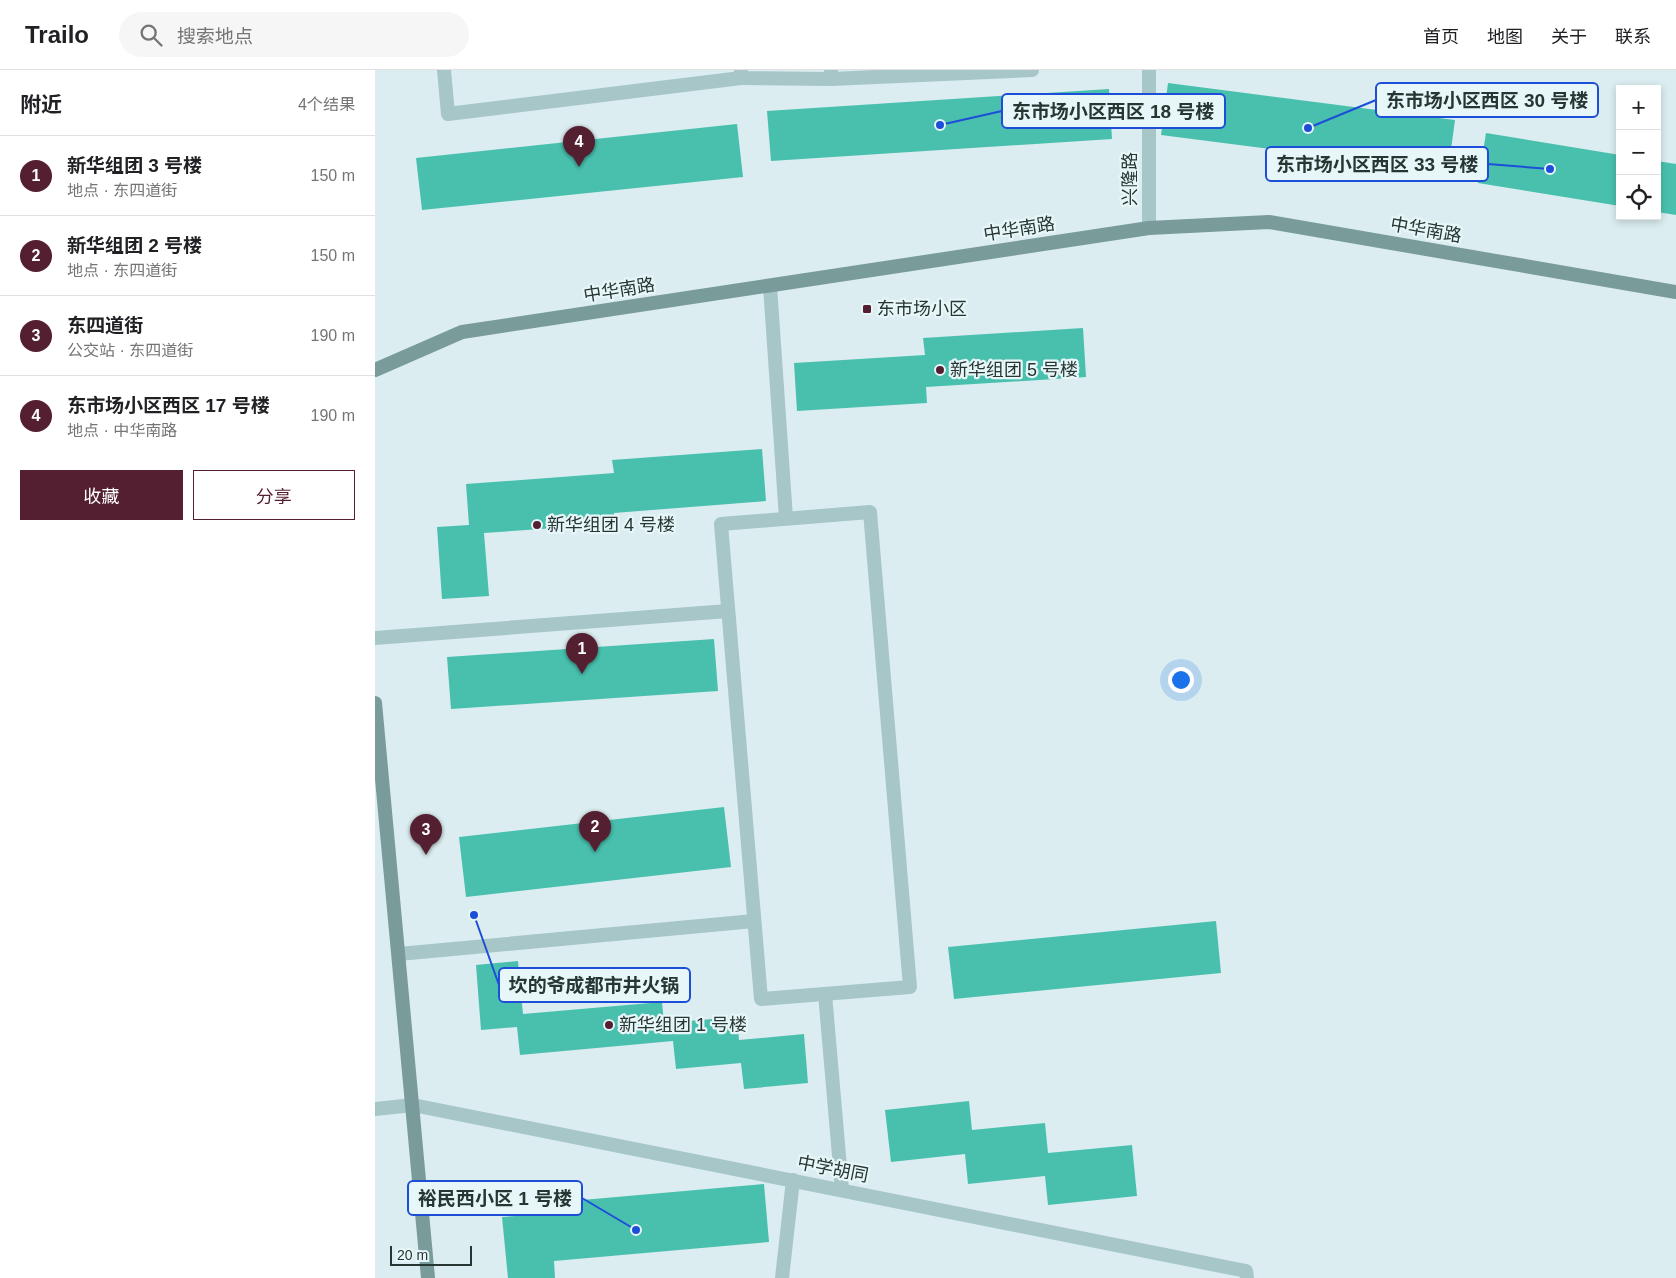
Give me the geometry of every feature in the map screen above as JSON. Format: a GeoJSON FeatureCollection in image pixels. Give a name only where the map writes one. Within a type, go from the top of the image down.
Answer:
{"type":"FeatureCollection","features":[{"type":"Feature","properties":{"kind":"main road","name":"中华南路"},"geometry":{"type":"LineString","coordinates":[[375,370],[462,332],[1149,228],[1269,222],[1676,292]]}},
{"type":"Feature","properties":{"kind":"main road"},"geometry":{"type":"LineString","coordinates":[[375,703],[429,1278]]}},
{"type":"Feature","properties":{"kind":"street"},"geometry":{"type":"LineString","coordinates":[[444,70],[448,114],[741,74],[1032,70]]}},
{"type":"Feature","properties":{"kind":"street","name":"兴隆路"},"geometry":{"type":"LineString","coordinates":[[1149,70],[1149,228]]}},
{"type":"Feature","properties":{"kind":"street"},"geometry":{"type":"LineString","coordinates":[[770,286],[786,518]]}},
{"type":"Feature","properties":{"kind":"street"},"geometry":{"type":"LineString","coordinates":[[870,512],[910,987],[761,999],[721,524],[786,518],[870,512]]}},
{"type":"Feature","properties":{"kind":"street"},"geometry":{"type":"LineString","coordinates":[[375,638],[728,611]]}},
{"type":"Feature","properties":{"kind":"street"},"geometry":{"type":"LineString","coordinates":[[399,954],[754,921]]}},
{"type":"Feature","properties":{"kind":"street"},"geometry":{"type":"LineString","coordinates":[[825,994],[842,1190]]}},
{"type":"Feature","properties":{"kind":"street"},"geometry":{"type":"LineString","coordinates":[[375,1109],[413,1105]]}},
{"type":"Feature","properties":{"kind":"street","name":"中学胡同"},"geometry":{"type":"LineString","coordinates":[[413,1105],[793,1180],[1246,1274]]}},
{"type":"Feature","properties":{"kind":"street"},"geometry":{"type":"LineString","coordinates":[[782,1278],[793,1180]]}},
{"type":"Feature","properties":{"kind":"building"},"geometry":{"type":"Polygon","coordinates":[[[1168,83],[1455,120],[1448,172],[1161,135],[1168,83]]]}},
{"type":"Feature","properties":{"kind":"building"},"geometry":{"type":"Polygon","coordinates":[[[1109,89],[1112,139],[771,161],[767,111],[1109,89]]]}},
{"type":"Feature","properties":{"kind":"building"},"geometry":{"type":"Polygon","coordinates":[[[737,124],[743,177],[422,210],[416,158],[737,124]]]}},
{"type":"Feature","properties":{"kind":"building"},"geometry":{"type":"Polygon","coordinates":[[[1486,133],[1616,154],[1616,205],[1478,183],[1486,133]]]}},
{"type":"Feature","properties":{"kind":"building"},"geometry":{"type":"Polygon","coordinates":[[[1661,162],[1676,164],[1676,215],[1661,213],[1661,162]]]}},
{"type":"Feature","properties":{"kind":"building","name":"新华组团 5 号楼"},"geometry":{"type":"Polygon","coordinates":[[[1083,328],[1086,377],[926,387],[927,403],[797,411],[794,363],[925,355],[923,338],[1083,328]]]}},
{"type":"Feature","properties":{"kind":"building","name":"新华组团 4 号楼"},"geometry":{"type":"Polygon","coordinates":[[[762,449],[766,501],[614,513],[615,524],[484,533],[489,596],[442,599],[437,527],[469,525],[466,484],[614,473],[612,460],[762,449]]]}},
{"type":"Feature","properties":{"kind":"building"},"geometry":{"type":"Polygon","coordinates":[[[714,639],[718,691],[451,709],[447,657],[714,639]]]}},
{"type":"Feature","properties":{"kind":"building"},"geometry":{"type":"Polygon","coordinates":[[[724,807],[731,867],[466,897],[459,837],[724,807]]]}},
{"type":"Feature","properties":{"kind":"building"},"geometry":{"type":"Polygon","coordinates":[[[1216,921],[1221,973],[954,999],[948,947],[1216,921]]]}},
{"type":"Feature","properties":{"kind":"building","name":"新华组团 1 号楼"},"geometry":{"type":"Polygon","coordinates":[[[518,961],[523,1014],[662,1002],[664,1023],[737,1017],[739,1040],[804,1034],[808,1083],[744,1089],[741,1063],[676,1069],[673,1041],[520,1055],[517,1027],[481,1030],[476,965],[518,961]]]}},
{"type":"Feature","properties":{"kind":"building"},"geometry":{"type":"Polygon","coordinates":[[[969,1101],[972,1130],[1045,1123],[1048,1153],[1132,1145],[1137,1196],[1048,1205],[1045,1176],[968,1184],[965,1154],[891,1162],[885,1110],[969,1101]]]}},
{"type":"Feature","properties":{"kind":"building"},"geometry":{"type":"Polygon","coordinates":[[[764,1184],[769,1242],[554,1261],[555,1278],[508,1278],[502,1217],[545,1214],[548,1203],[764,1184]]]}},
{"type":"Feature","properties":{"kind":"place","name":"东市场小区西区 18 号楼"},"geometry":{"type":"Point","coordinates":[940,125]}},
{"type":"Feature","properties":{"kind":"place","name":"东市场小区西区 30 号楼"},"geometry":{"type":"Point","coordinates":[1308,128]}},
{"type":"Feature","properties":{"kind":"place","name":"东市场小区西区 17 号楼"},"geometry":{"type":"Point","coordinates":[579,167]}},
{"type":"Feature","properties":{"kind":"place","name":"东市场小区西区 33 号楼"},"geometry":{"type":"Point","coordinates":[1550,169]}},
{"type":"Feature","properties":{"kind":"place","name":"东市场小区"},"geometry":{"type":"Point","coordinates":[867,309]}},
{"type":"Feature","properties":{"kind":"place","name":"新华组团 5 号楼"},"geometry":{"type":"Point","coordinates":[940,370]}},
{"type":"Feature","properties":{"kind":"place","name":"新华组团 4 号楼"},"geometry":{"type":"Point","coordinates":[537,525]}},
{"type":"Feature","properties":{"kind":"place","name":"新华组团 3 号楼"},"geometry":{"type":"Point","coordinates":[582,674]}},
{"type":"Feature","properties":{"kind":"place","name":"新华组团 2 号楼"},"geometry":{"type":"Point","coordinates":[595,852]}},
{"type":"Feature","properties":{"kind":"place","name":"东四道街"},"geometry":{"type":"Point","coordinates":[426,855]}},
{"type":"Feature","properties":{"kind":"place","name":"坎的爷成都市井火锅"},"geometry":{"type":"Point","coordinates":[474,915]}},
{"type":"Feature","properties":{"kind":"place","name":"新华组团 1 号楼"},"geometry":{"type":"Point","coordinates":[609,1025]}},
{"type":"Feature","properties":{"kind":"place","name":"裕民西小区 1 号楼"},"geometry":{"type":"Point","coordinates":[636,1230]}}]}
